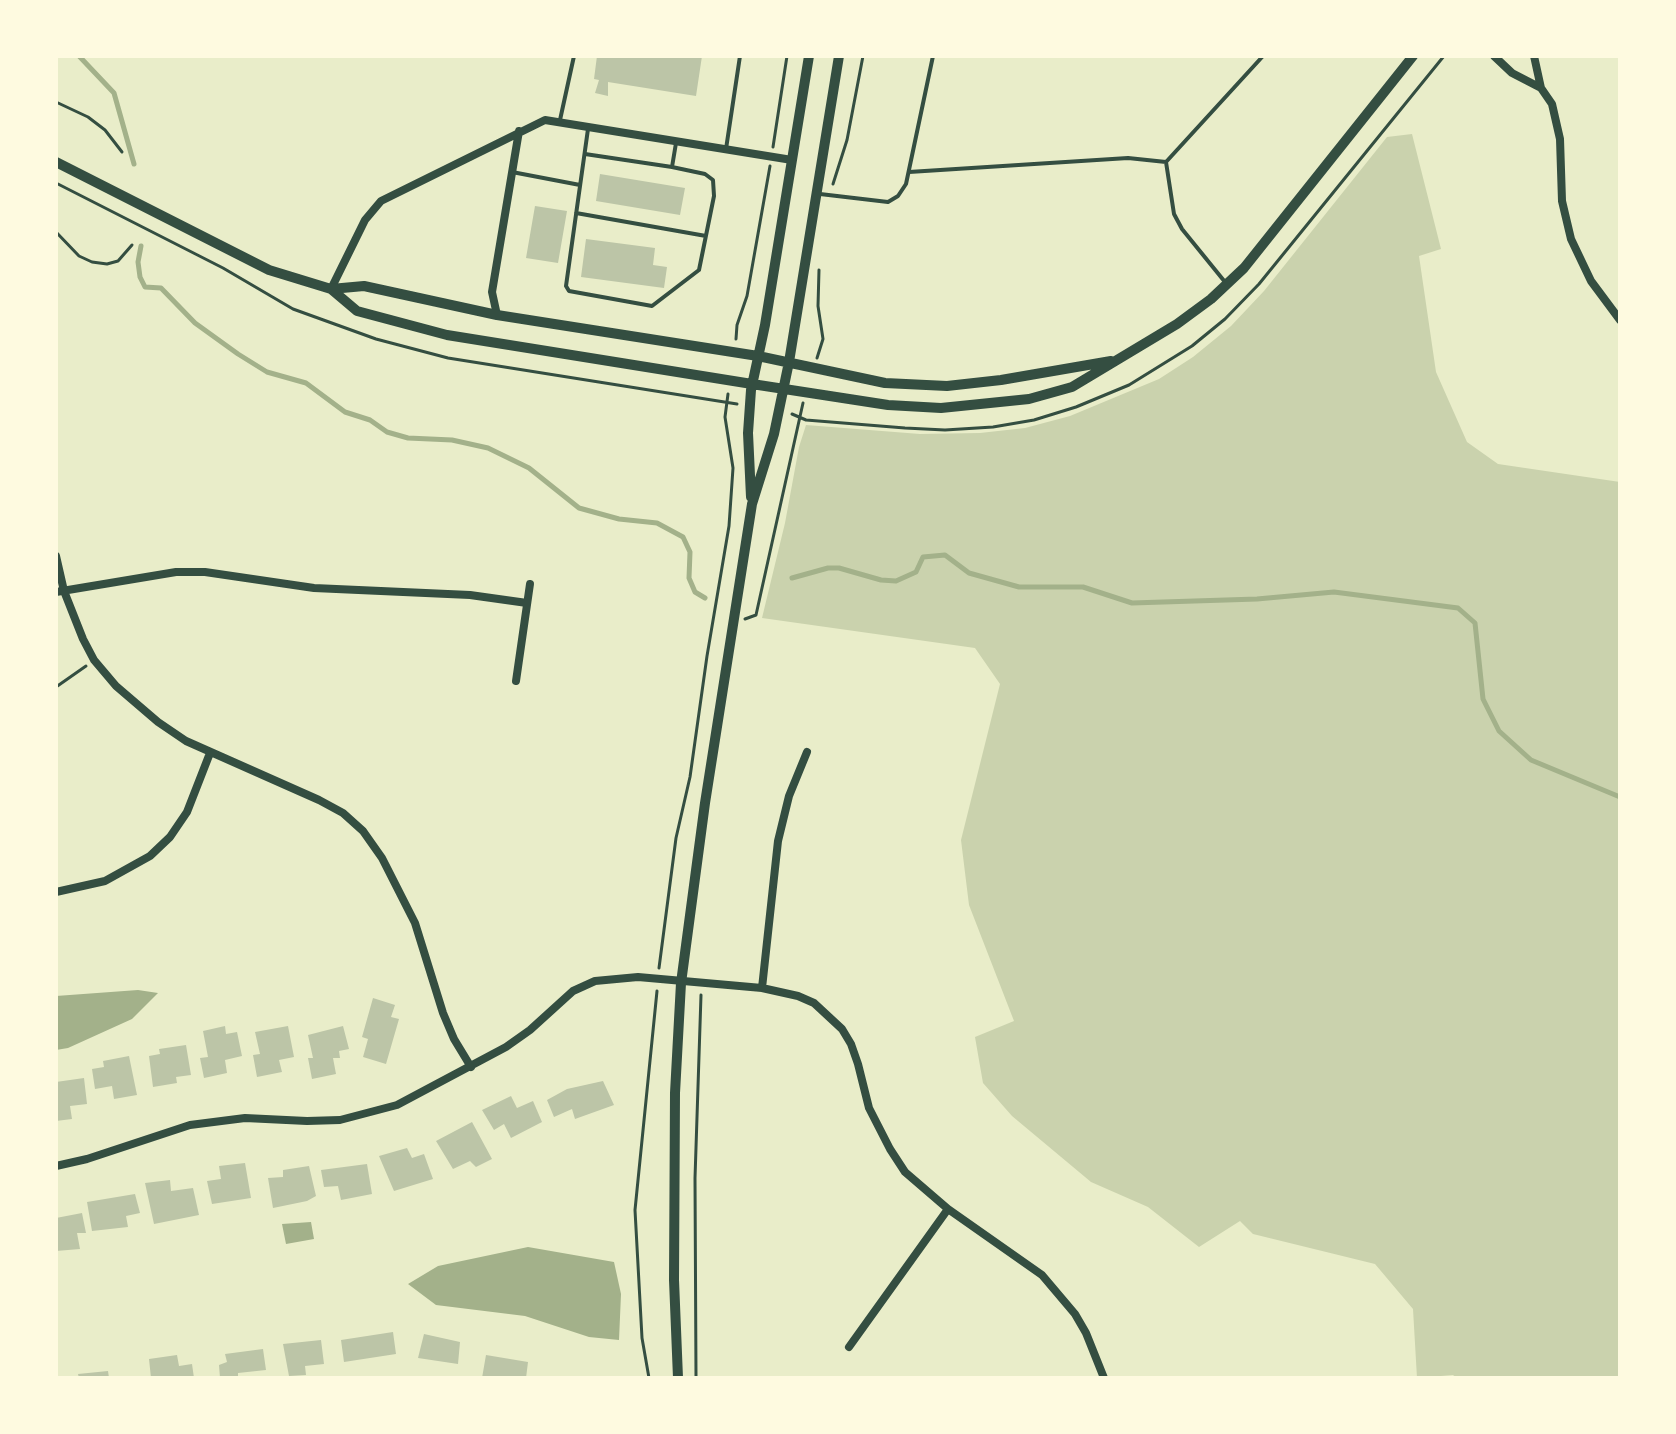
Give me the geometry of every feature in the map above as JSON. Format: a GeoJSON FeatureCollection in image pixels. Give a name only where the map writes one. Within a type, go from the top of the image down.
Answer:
{"type":"FeatureCollection","features":[{"type":"Feature","properties":{"kind":"street"},"geometry":{"type":"LineString","coordinates":[[752,504],[748,433],[752,384],[809,56]]}},
{"type":"Feature","properties":{"kind":"street"},"geometry":{"type":"LineString","coordinates":[[678,1378],[674,1280],[675,1093],[681,983],[705,803],[752,504],[774,434],[824,194],[839,56]]}},
{"type":"Feature","properties":{"kind":"street"},"geometry":{"type":"LineString","coordinates":[[331,289],[357,311],[447,335],[807,393],[888,405],[941,408],[1029,399],[1072,387],[1177,324],[1227,284],[1244,268],[1413,56]]}},
{"type":"Feature","properties":{"kind":"street"},"geometry":{"type":"LineString","coordinates":[[1494,56],[1512,73],[1541,88]]}},
{"type":"Feature","properties":{"kind":"street"},"geometry":{"type":"LineString","coordinates":[[1534,56],[1541,88],[1552,104],[1558,127],[1562,201],[1571,239],[1591,281],[1620,320]]}},
{"type":"Feature","properties":{"kind":"street"},"geometry":{"type":"LineString","coordinates":[[331,289],[365,220],[381,201],[545,120],[792,160]]}},
{"type":"Feature","properties":{"kind":"street"},"geometry":{"type":"LineString","coordinates":[[497,315],[492,292],[519,131]]}},
{"type":"Feature","properties":{"kind":"street"},"geometry":{"type":"LineString","coordinates":[[56,162],[269,270],[331,289],[364,286],[497,315],[758,356],[885,383],[947,386],[1117,360]]}},
{"type":"Feature","properties":{"kind":"street"},"geometry":{"type":"LineString","coordinates":[[56,556],[60,591],[94,660],[116,686],[158,722],[210,753],[319,800],[343,813],[363,831],[388,868],[415,923],[443,1013],[471,1067]]}},
{"type":"Feature","properties":{"kind":"street"},"geometry":{"type":"LineString","coordinates":[[60,591],[176,572],[205,572],[314,588],[459,595],[527,603]]}},
{"type":"Feature","properties":{"kind":"street"},"geometry":{"type":"LineString","coordinates":[[516,681],[530,584]]}},
{"type":"Feature","properties":{"kind":"street"},"geometry":{"type":"LineString","coordinates":[[762,988],[780,830],[789,796],[807,752]]}},
{"type":"Feature","properties":{"kind":"street"},"geometry":{"type":"LineString","coordinates":[[56,892],[105,881],[150,856],[170,837],[187,812],[210,753]]}},
{"type":"Feature","properties":{"kind":"street"},"geometry":{"type":"LineString","coordinates":[[56,1166],[190,1125],[245,1118],[340,1120],[368,1114],[410,1099],[471,1067],[530,1030],[573,991],[595,981],[617,977],[762,988],[814,1003],[842,1029],[858,1064],[869,1108],[905,1172],[948,1209],[1019,1257],[1056,1290],[1086,1333],[1104,1378]]}},
{"type":"Feature","properties":{"kind":"street"},"geometry":{"type":"LineString","coordinates":[[849,1347],[948,1209]]}},
{"type":"Feature","properties":{"kind":"lane"},"geometry":{"type":"LineString","coordinates":[[560,122],[574,56]]}},
{"type":"Feature","properties":{"kind":"lane"},"geometry":{"type":"LineString","coordinates":[[726,149],[740,56]]}},
{"type":"Feature","properties":{"kind":"lane"},"geometry":{"type":"LineString","coordinates":[[824,194],[888,202],[898,196],[906,184],[933,56]]}},
{"type":"Feature","properties":{"kind":"lane"},"geometry":{"type":"LineString","coordinates":[[1166,162],[1263,56]]}},
{"type":"Feature","properties":{"kind":"lane"},"geometry":{"type":"LineString","coordinates":[[585,154],[672,167],[705,174],[713,180],[714,196],[699,270],[652,306],[569,291],[566,286],[580,185],[589,127]]}},
{"type":"Feature","properties":{"kind":"lane"},"geometry":{"type":"LineString","coordinates":[[672,167],[676,141]]}},
{"type":"Feature","properties":{"kind":"lane"},"geometry":{"type":"LineString","coordinates":[[909,172],[1128,158],[1166,162]]}},
{"type":"Feature","properties":{"kind":"lane"},"geometry":{"type":"LineString","coordinates":[[1166,162],[1174,214],[1182,229],[1227,284]]}},
{"type":"Feature","properties":{"kind":"lane"},"geometry":{"type":"LineString","coordinates":[[511,172],[580,185]]}},
{"type":"Feature","properties":{"kind":"lane"},"geometry":{"type":"LineString","coordinates":[[576,213],[706,236]]}},
{"type":"Feature","properties":{"kind":"path"},"geometry":{"type":"LineString","coordinates":[[735,352],[737,325],[747,296],[787,56]]}},
{"type":"Feature","properties":{"kind":"path"},"geometry":{"type":"LineString","coordinates":[[824,194],[847,140],[863,56]]}},
{"type":"Feature","properties":{"kind":"path"},"geometry":{"type":"LineString","coordinates":[[799,416],[806,420],[905,428],[945,430],[993,427],[1034,420],[1129,385],[1192,346],[1251,293],[1444,56]]}},
{"type":"Feature","properties":{"kind":"path"},"geometry":{"type":"LineString","coordinates":[[56,102],[88,117],[105,130],[122,152]]}},
{"type":"Feature","properties":{"kind":"path"},"geometry":{"type":"LineString","coordinates":[[56,232],[79,256],[92,262],[107,264],[118,261],[132,245]]}},
{"type":"Feature","properties":{"kind":"path"},"geometry":{"type":"LineString","coordinates":[[813,368],[823,339],[818,306],[820,260]]}},
{"type":"Feature","properties":{"kind":"path"},"geometry":{"type":"LineString","coordinates":[[649,1378],[642,1338],[635,1210],[674,851],[690,777],[729,526],[733,468],[725,417],[731,381]]}},
{"type":"Feature","properties":{"kind":"path"},"geometry":{"type":"LineString","coordinates":[[733,623],[756,615],[799,416],[807,393]]}},
{"type":"Feature","properties":{"kind":"path"},"geometry":{"type":"LineString","coordinates":[[56,687],[94,660]]}},
{"type":"Feature","properties":{"kind":"path"},"geometry":{"type":"LineString","coordinates":[[696,1378],[696,1163],[702,983]]}},
{"type":"Feature","properties":{"kind":"shaded area"},"geometry":{"type":"Polygon","coordinates":[[[1412,134],[1441,249],[1419,256],[1436,372],[1467,442],[1498,464],[1620,482],[1620,1378],[1457,1378],[1453,1375],[1417,1378],[1413,1309],[1375,1264],[1253,1234],[1240,1221],[1199,1247],[1148,1207],[1091,1182],[1012,1116],[983,1083],[975,1037],[1014,1021],[969,905],[961,840],[1000,684],[975,648],[762,618],[806,425],[920,434],[980,433],[1025,428],[1070,416],[1159,379],[1193,357],[1231,326],[1264,291],[1387,137],[1412,134]]]}},
{"type":"Feature","properties":{"kind":"shaded area"},"geometry":{"type":"Polygon","coordinates":[[[138,990],[158,993],[132,1019],[68,1048],[56,1050],[56,996],[138,990]]]}},
{"type":"Feature","properties":{"kind":"shaded area"},"geometry":{"type":"Polygon","coordinates":[[[311,1222],[314,1239],[286,1244],[282,1224],[311,1222]]]}},
{"type":"Feature","properties":{"kind":"shaded area"},"geometry":{"type":"Polygon","coordinates":[[[528,1247],[614,1262],[621,1294],[619,1340],[589,1337],[525,1316],[436,1305],[408,1284],[438,1266],[528,1247]]]}},
{"type":"Feature","properties":{"kind":"building"},"geometry":{"type":"Polygon","coordinates":[[[597,56],[702,56],[696,96],[608,82],[608,96],[595,93],[599,80],[594,79],[597,56]]]}},
{"type":"Feature","properties":{"kind":"building"},"geometry":{"type":"Polygon","coordinates":[[[600,174],[685,188],[680,215],[596,201],[600,174]]]}},
{"type":"Feature","properties":{"kind":"building"},"geometry":{"type":"Polygon","coordinates":[[[535,206],[567,211],[558,263],[526,258],[535,206]]]}},
{"type":"Feature","properties":{"kind":"building"},"geometry":{"type":"Polygon","coordinates":[[[586,239],[655,248],[653,265],[667,267],[664,288],[581,277],[586,239]]]}},
{"type":"Feature","properties":{"kind":"building"},"geometry":{"type":"Polygon","coordinates":[[[373,998],[395,1005],[391,1017],[399,1019],[386,1064],[363,1057],[368,1039],[362,1037],[373,998]]]}},
{"type":"Feature","properties":{"kind":"building"},"geometry":{"type":"Polygon","coordinates":[[[225,1026],[226,1034],[237,1032],[242,1056],[225,1060],[227,1073],[204,1078],[200,1058],[208,1057],[203,1031],[225,1026]]]}},
{"type":"Feature","properties":{"kind":"building"},"geometry":{"type":"Polygon","coordinates":[[[288,1026],[294,1057],[279,1060],[282,1072],[257,1077],[253,1055],[260,1054],[255,1032],[288,1026]]]}},
{"type":"Feature","properties":{"kind":"building"},"geometry":{"type":"Polygon","coordinates":[[[343,1026],[349,1049],[339,1051],[340,1058],[333,1058],[336,1074],[312,1079],[308,1058],[313,1058],[308,1035],[343,1026]]]}},
{"type":"Feature","properties":{"kind":"building"},"geometry":{"type":"Polygon","coordinates":[[[186,1045],[191,1075],[176,1077],[177,1083],[153,1087],[149,1056],[160,1054],[159,1049],[186,1045]]]}},
{"type":"Feature","properties":{"kind":"building"},"geometry":{"type":"Polygon","coordinates":[[[129,1056],[137,1095],[114,1099],[112,1086],[95,1089],[92,1069],[104,1067],[103,1061],[129,1056]]]}},
{"type":"Feature","properties":{"kind":"building"},"geometry":{"type":"Polygon","coordinates":[[[84,1078],[87,1104],[70,1106],[72,1119],[56,1121],[56,1082],[84,1078]]]}},
{"type":"Feature","properties":{"kind":"building"},"geometry":{"type":"Polygon","coordinates":[[[603,1081],[614,1105],[575,1119],[572,1109],[554,1117],[547,1100],[567,1089],[603,1081]]]}},
{"type":"Feature","properties":{"kind":"building"},"geometry":{"type":"Polygon","coordinates":[[[511,1096],[517,1108],[533,1101],[542,1122],[511,1138],[504,1124],[494,1130],[482,1110],[511,1096]]]}},
{"type":"Feature","properties":{"kind":"building"},"geometry":{"type":"Polygon","coordinates":[[[472,1122],[492,1159],[476,1167],[470,1161],[453,1169],[436,1141],[472,1122]]]}},
{"type":"Feature","properties":{"kind":"building"},"geometry":{"type":"Polygon","coordinates":[[[407,1148],[412,1158],[424,1154],[433,1179],[394,1191],[379,1156],[407,1148]]]}},
{"type":"Feature","properties":{"kind":"building"},"geometry":{"type":"Polygon","coordinates":[[[245,1163],[251,1198],[212,1204],[207,1181],[221,1179],[219,1166],[245,1163]]]}},
{"type":"Feature","properties":{"kind":"building"},"geometry":{"type":"Polygon","coordinates":[[[367,1164],[372,1194],[341,1200],[338,1186],[324,1187],[321,1170],[367,1164]]]}},
{"type":"Feature","properties":{"kind":"building"},"geometry":{"type":"Polygon","coordinates":[[[309,1166],[316,1196],[273,1208],[268,1178],[283,1177],[283,1170],[309,1166]]]}},
{"type":"Feature","properties":{"kind":"building"},"geometry":{"type":"Polygon","coordinates":[[[170,1180],[171,1191],[193,1188],[199,1215],[154,1224],[145,1183],[170,1180]]]}},
{"type":"Feature","properties":{"kind":"building"},"geometry":{"type":"Polygon","coordinates":[[[135,1194],[140,1213],[126,1216],[128,1227],[92,1231],[87,1202],[135,1194]]]}},
{"type":"Feature","properties":{"kind":"building"},"geometry":{"type":"Polygon","coordinates":[[[82,1213],[86,1233],[77,1233],[80,1249],[56,1251],[56,1218],[82,1213]]]}},
{"type":"Feature","properties":{"kind":"building"},"geometry":{"type":"Polygon","coordinates":[[[393,1332],[396,1354],[344,1362],[341,1340],[393,1332]]]}},
{"type":"Feature","properties":{"kind":"building"},"geometry":{"type":"Polygon","coordinates":[[[424,1334],[460,1342],[458,1364],[418,1358],[424,1334]]]}},
{"type":"Feature","properties":{"kind":"building"},"geometry":{"type":"Polygon","coordinates":[[[321,1340],[324,1364],[305,1366],[306,1375],[289,1376],[283,1344],[321,1340]]]}},
{"type":"Feature","properties":{"kind":"building"},"geometry":{"type":"Polygon","coordinates":[[[263,1349],[266,1370],[238,1373],[238,1378],[220,1378],[219,1365],[227,1362],[225,1354],[263,1349]]]}},
{"type":"Feature","properties":{"kind":"building"},"geometry":{"type":"Polygon","coordinates":[[[177,1355],[179,1366],[192,1364],[194,1378],[151,1378],[149,1359],[177,1355]]]}},
{"type":"Feature","properties":{"kind":"building"},"geometry":{"type":"Polygon","coordinates":[[[486,1355],[528,1362],[526,1378],[482,1378],[486,1355]]]}},
{"type":"Feature","properties":{"kind":"building"},"geometry":{"type":"Polygon","coordinates":[[[108,1371],[109,1378],[79,1378],[78,1374],[108,1371]]]}},
{"type":"Feature","properties":{"kind":"waterway"},"geometry":{"type":"LineString","coordinates":[[79,56],[114,93],[134,164]]}},
{"type":"Feature","properties":{"kind":"waterway"},"geometry":{"type":"LineString","coordinates":[[141,246],[138,262],[145,287],[161,288],[195,323],[238,354],[267,372],[306,383],[345,412],[370,420],[387,432],[408,438],[452,440],[488,448],[529,468],[579,508],[619,519],[657,523],[683,537],[690,552],[689,578],[695,592],[705,598]]}},
{"type":"Feature","properties":{"kind":"waterway"},"geometry":{"type":"LineString","coordinates":[[792,578],[839,568],[896,581],[916,572],[923,557],[945,555],[969,573],[1019,587],[1083,587],[1132,603],[1257,599],[1334,592],[1458,608],[1475,623],[1483,699],[1499,731],[1531,760],[1620,797]]}}]}
